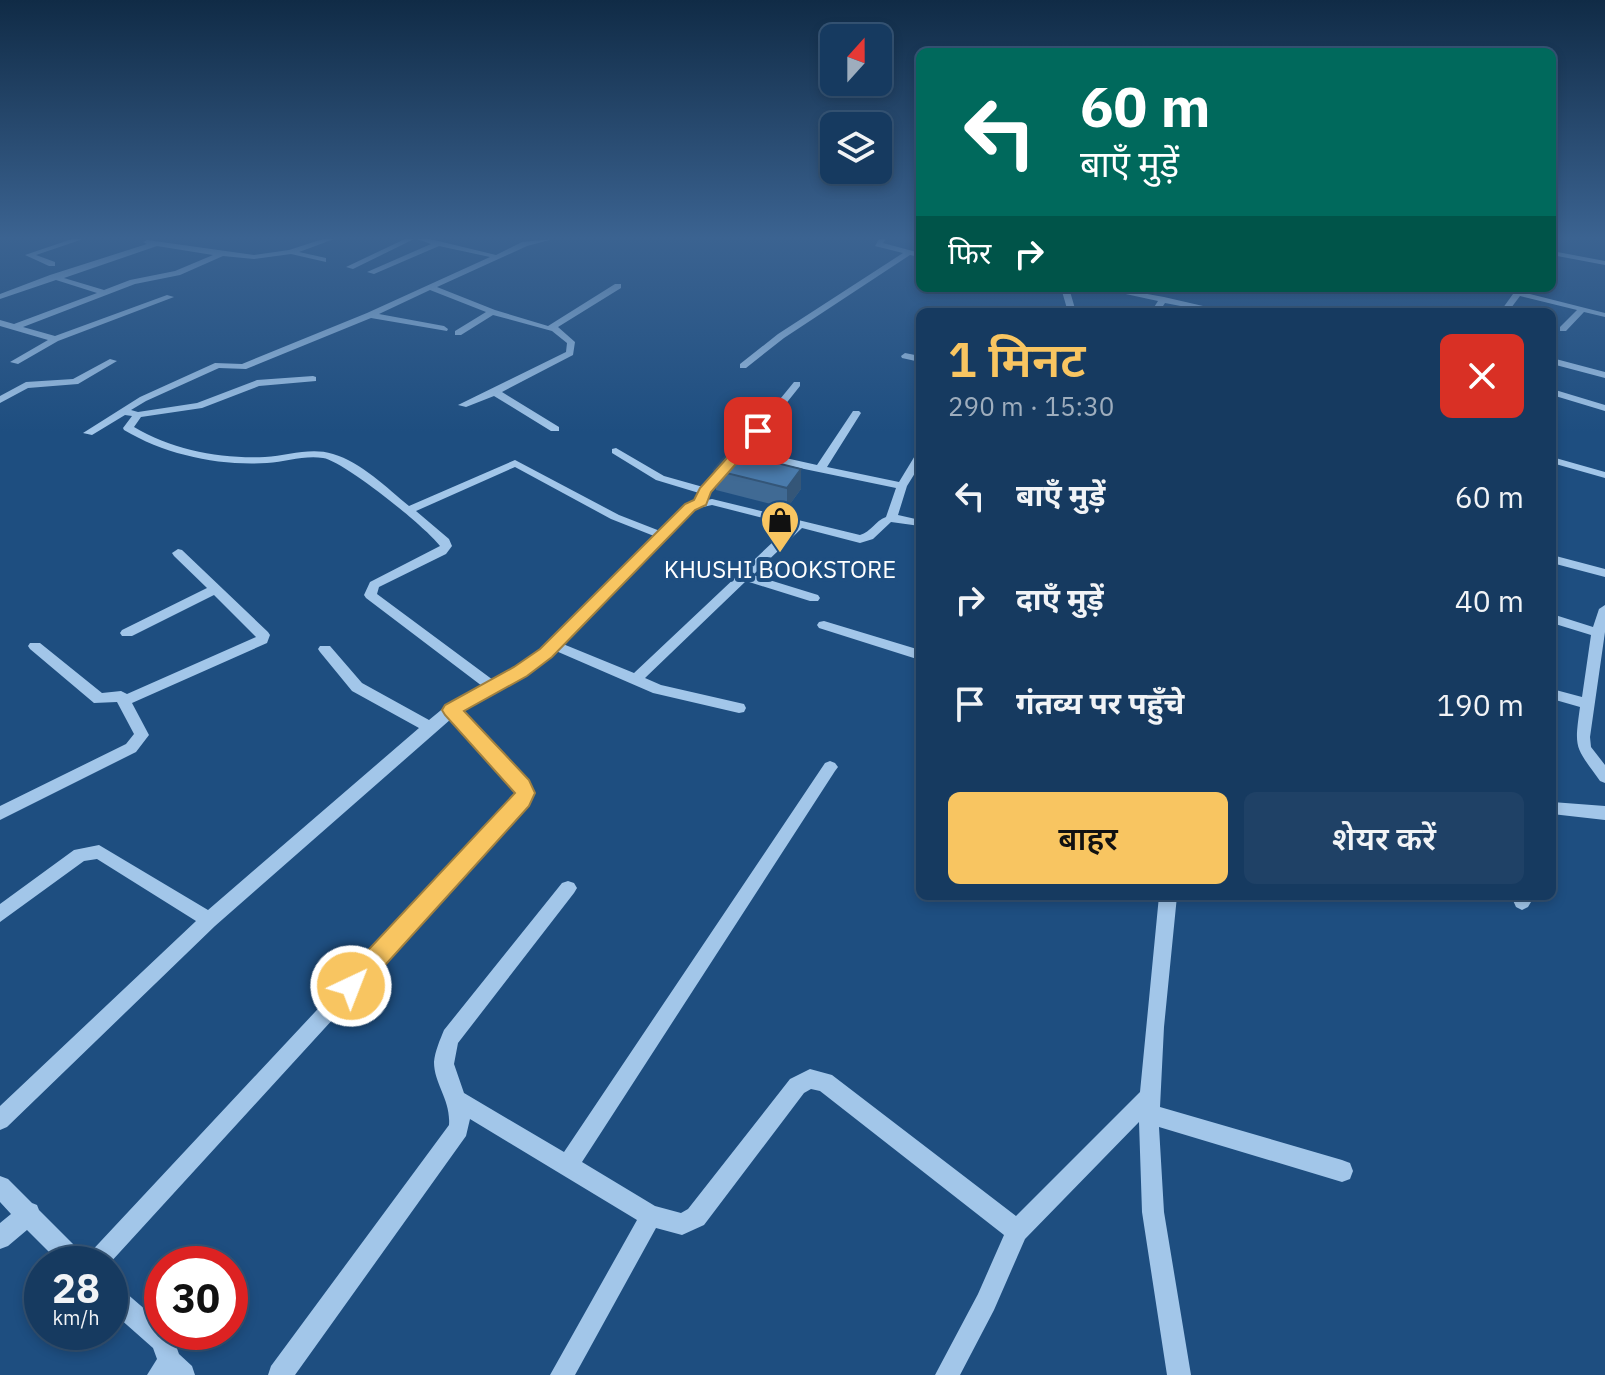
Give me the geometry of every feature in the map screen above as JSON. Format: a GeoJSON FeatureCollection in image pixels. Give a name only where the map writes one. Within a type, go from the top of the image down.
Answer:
{"type":"FeatureCollection","features":[{"type":"Feature","properties":{"kind":"street"},"geometry":{"type":"LineString","coordinates":[[15,327],[78,303]]}},
{"type":"Feature","properties":{"kind":"street"},"geometry":{"type":"LineString","coordinates":[[15,362],[55,339],[153,303]]}},
{"type":"Feature","properties":{"kind":"street"},"geometry":{"type":"LineString","coordinates":[[88,433],[158,391],[218,365],[243,367],[395,303]]}},
{"type":"Feature","properties":{"kind":"street"},"geometry":{"type":"LineString","coordinates":[[470,303],[545,329],[591,303]]}},
{"type":"Feature","properties":{"kind":"street"},"geometry":{"type":"LineString","coordinates":[[743,366],[831,303]]}},
{"type":"Feature","properties":{"kind":"street"},"geometry":{"type":"LineString","coordinates":[[1184,303],[1206,308]]}},
{"type":"Feature","properties":{"kind":"street"},"geometry":{"type":"LineString","coordinates":[[1559,303],[1605,315]]}},
{"type":"Feature","properties":{"kind":"street"},"geometry":{"type":"LineString","coordinates":[[1563,329],[1583,309]]}},
{"type":"Feature","properties":{"kind":"street"},"geometry":{"type":"LineString","coordinates":[[458,333],[492,312]]}},
{"type":"Feature","properties":{"kind":"street"},"geometry":{"type":"LineString","coordinates":[[370,315],[444,329]]}},
{"type":"Feature","properties":{"kind":"street"},"geometry":{"type":"LineString","coordinates":[[0,323],[55,339]]}},
{"type":"Feature","properties":{"kind":"street"},"geometry":{"type":"LineString","coordinates":[[463,405],[570,353],[571,342],[553,327]]}},
{"type":"Feature","properties":{"kind":"street"},"geometry":{"type":"LineString","coordinates":[[905,356],[916,358]]}},
{"type":"Feature","properties":{"kind":"street"},"geometry":{"type":"LineString","coordinates":[[0,400],[26,385],[75,382],[113,361]]}},
{"type":"Feature","properties":{"kind":"street"},"geometry":{"type":"LineString","coordinates":[[1556,362],[1605,375]]}},
{"type":"Feature","properties":{"kind":"street"},"geometry":{"type":"LineString","coordinates":[[122,411],[138,415],[199,406],[257,383],[313,379]]}},
{"type":"Feature","properties":{"kind":"street"},"geometry":{"type":"LineString","coordinates":[[0,1120],[209,920],[430,727],[451,710],[521,672],[553,645],[661,535],[703,497],[797,384]]}},
{"type":"Feature","properties":{"kind":"street"},"geometry":{"type":"LineString","coordinates":[[495,392],[555,429]]}},
{"type":"Feature","properties":{"kind":"street"},"geometry":{"type":"LineString","coordinates":[[1556,393],[1605,408]]}},
{"type":"Feature","properties":{"kind":"street"},"geometry":{"type":"LineString","coordinates":[[820,469],[856,413]]}},
{"type":"Feature","properties":{"kind":"street"},"geometry":{"type":"LineString","coordinates":[[138,415],[128,428],[151,441],[174,448],[251,460],[312,455],[332,457],[407,511],[446,546],[442,551],[374,585],[370,595],[492,686]]}},
{"type":"Feature","properties":{"kind":"street"},"geometry":{"type":"LineString","coordinates":[[616,451],[666,481],[703,497],[860,539],[873,535],[884,521],[916,522]]}},
{"type":"Feature","properties":{"kind":"street"},"geometry":{"type":"LineString","coordinates":[[741,452],[902,486]]}},
{"type":"Feature","properties":{"kind":"street"},"geometry":{"type":"LineString","coordinates":[[1556,461],[1605,475]]}},
{"type":"Feature","properties":{"kind":"street"},"geometry":{"type":"LineString","coordinates":[[407,511],[515,463],[615,517],[661,535]]}},
{"type":"Feature","properties":{"kind":"street"},"geometry":{"type":"LineString","coordinates":[[891,519],[902,486],[916,463]]}},
{"type":"Feature","properties":{"kind":"street"},"geometry":{"type":"LineString","coordinates":[[636,679],[799,524]]}},
{"type":"Feature","properties":{"kind":"street"},"geometry":{"type":"LineString","coordinates":[[124,701],[262,640],[263,635],[178,553]]}},
{"type":"Feature","properties":{"kind":"street"},"geometry":{"type":"LineString","coordinates":[[1556,560],[1605,573]]}},
{"type":"Feature","properties":{"kind":"street"},"geometry":{"type":"LineString","coordinates":[[744,576],[814,598]]}},
{"type":"Feature","properties":{"kind":"street"},"geometry":{"type":"LineString","coordinates":[[127,633],[216,589]]}},
{"type":"Feature","properties":{"kind":"street"},"geometry":{"type":"LineString","coordinates":[[1605,609],[1586,703],[1584,748],[1605,777]]}},
{"type":"Feature","properties":{"kind":"street"},"geometry":{"type":"LineString","coordinates":[[1556,619],[1598,633]]}},
{"type":"Feature","properties":{"kind":"street"},"geometry":{"type":"LineString","coordinates":[[824,625],[916,654]]}},
{"type":"Feature","properties":{"kind":"street"},"geometry":{"type":"LineString","coordinates":[[553,645],[683,697],[739,708]]}},
{"type":"Feature","properties":{"kind":"street"},"geometry":{"type":"LineString","coordinates":[[0,813],[139,742],[142,735],[119,695],[99,699],[35,646]]}},
{"type":"Feature","properties":{"kind":"street"},"geometry":{"type":"LineString","coordinates":[[325,649],[357,687],[430,727]]}},
{"type":"Feature","properties":{"kind":"street"},"geometry":{"type":"LineString","coordinates":[[1556,695],[1586,703]]}},
{"type":"Feature","properties":{"kind":"street"},"geometry":{"type":"LineString","coordinates":[[111,1246],[522,801],[525,793],[522,785],[451,710]]}},
{"type":"Feature","properties":{"kind":"street"},"geometry":{"type":"LineString","coordinates":[[567,1166],[830,767]]}},
{"type":"Feature","properties":{"kind":"street"},"geometry":{"type":"LineString","coordinates":[[1556,808],[1605,813]]}},
{"type":"Feature","properties":{"kind":"street"},"geometry":{"type":"LineString","coordinates":[[2,908],[80,855],[99,852],[209,920]]}},
{"type":"Feature","properties":{"kind":"street"},"geometry":{"type":"LineString","coordinates":[[280,1375],[459,1129],[462,1113],[444,1074],[444,1049],[568,888]]}},
{"type":"Feature","properties":{"kind":"street"},"geometry":{"type":"LineString","coordinates":[[1168,900],[1150,1104],[1154,1217],[1179,1375]]}},
{"type":"Feature","properties":{"kind":"street"},"geometry":{"type":"LineString","coordinates":[[459,1101],[651,1216],[682,1224],[696,1217],[797,1086],[810,1079],[825,1082],[1017,1231]]}},
{"type":"Feature","properties":{"kind":"street"},"geometry":{"type":"LineString","coordinates":[[1150,1104],[1342,1171]]}},
{"type":"Feature","properties":{"kind":"street"},"geometry":{"type":"LineString","coordinates":[[947,1375],[986,1302],[1017,1231],[1150,1104]]}},
{"type":"Feature","properties":{"kind":"street"},"geometry":{"type":"LineString","coordinates":[[0,1187],[60,1246]]}},
{"type":"Feature","properties":{"kind":"street"},"geometry":{"type":"LineString","coordinates":[[0,1238],[29,1213]]}},
{"type":"Feature","properties":{"kind":"street"},"geometry":{"type":"LineString","coordinates":[[562,1375],[651,1216]]}},
{"type":"Feature","properties":{"kind":"street"},"geometry":{"type":"LineString","coordinates":[[128,1310],[162,1340],[171,1371]]}},
{"type":"Feature","properties":{"kind":"building"},"geometry":{"type":"Polygon","coordinates":[[[741,438],[764,443],[753,457],[801,469],[787,488],[714,470],[741,438]]]}},
{"type":"Feature","properties":{"kind":"place","name":"KHUSHI BOOKSTORE"},"geometry":{"type":"Point","coordinates":[780,554]}},
{"type":"Feature","properties":{"kind":"route"},"geometry":{"type":"LineString","coordinates":[[351,986],[522,801],[525,793],[522,785],[451,710],[521,672],[546,653],[690,507],[700,502],[705,491],[758,431]]}}]}
